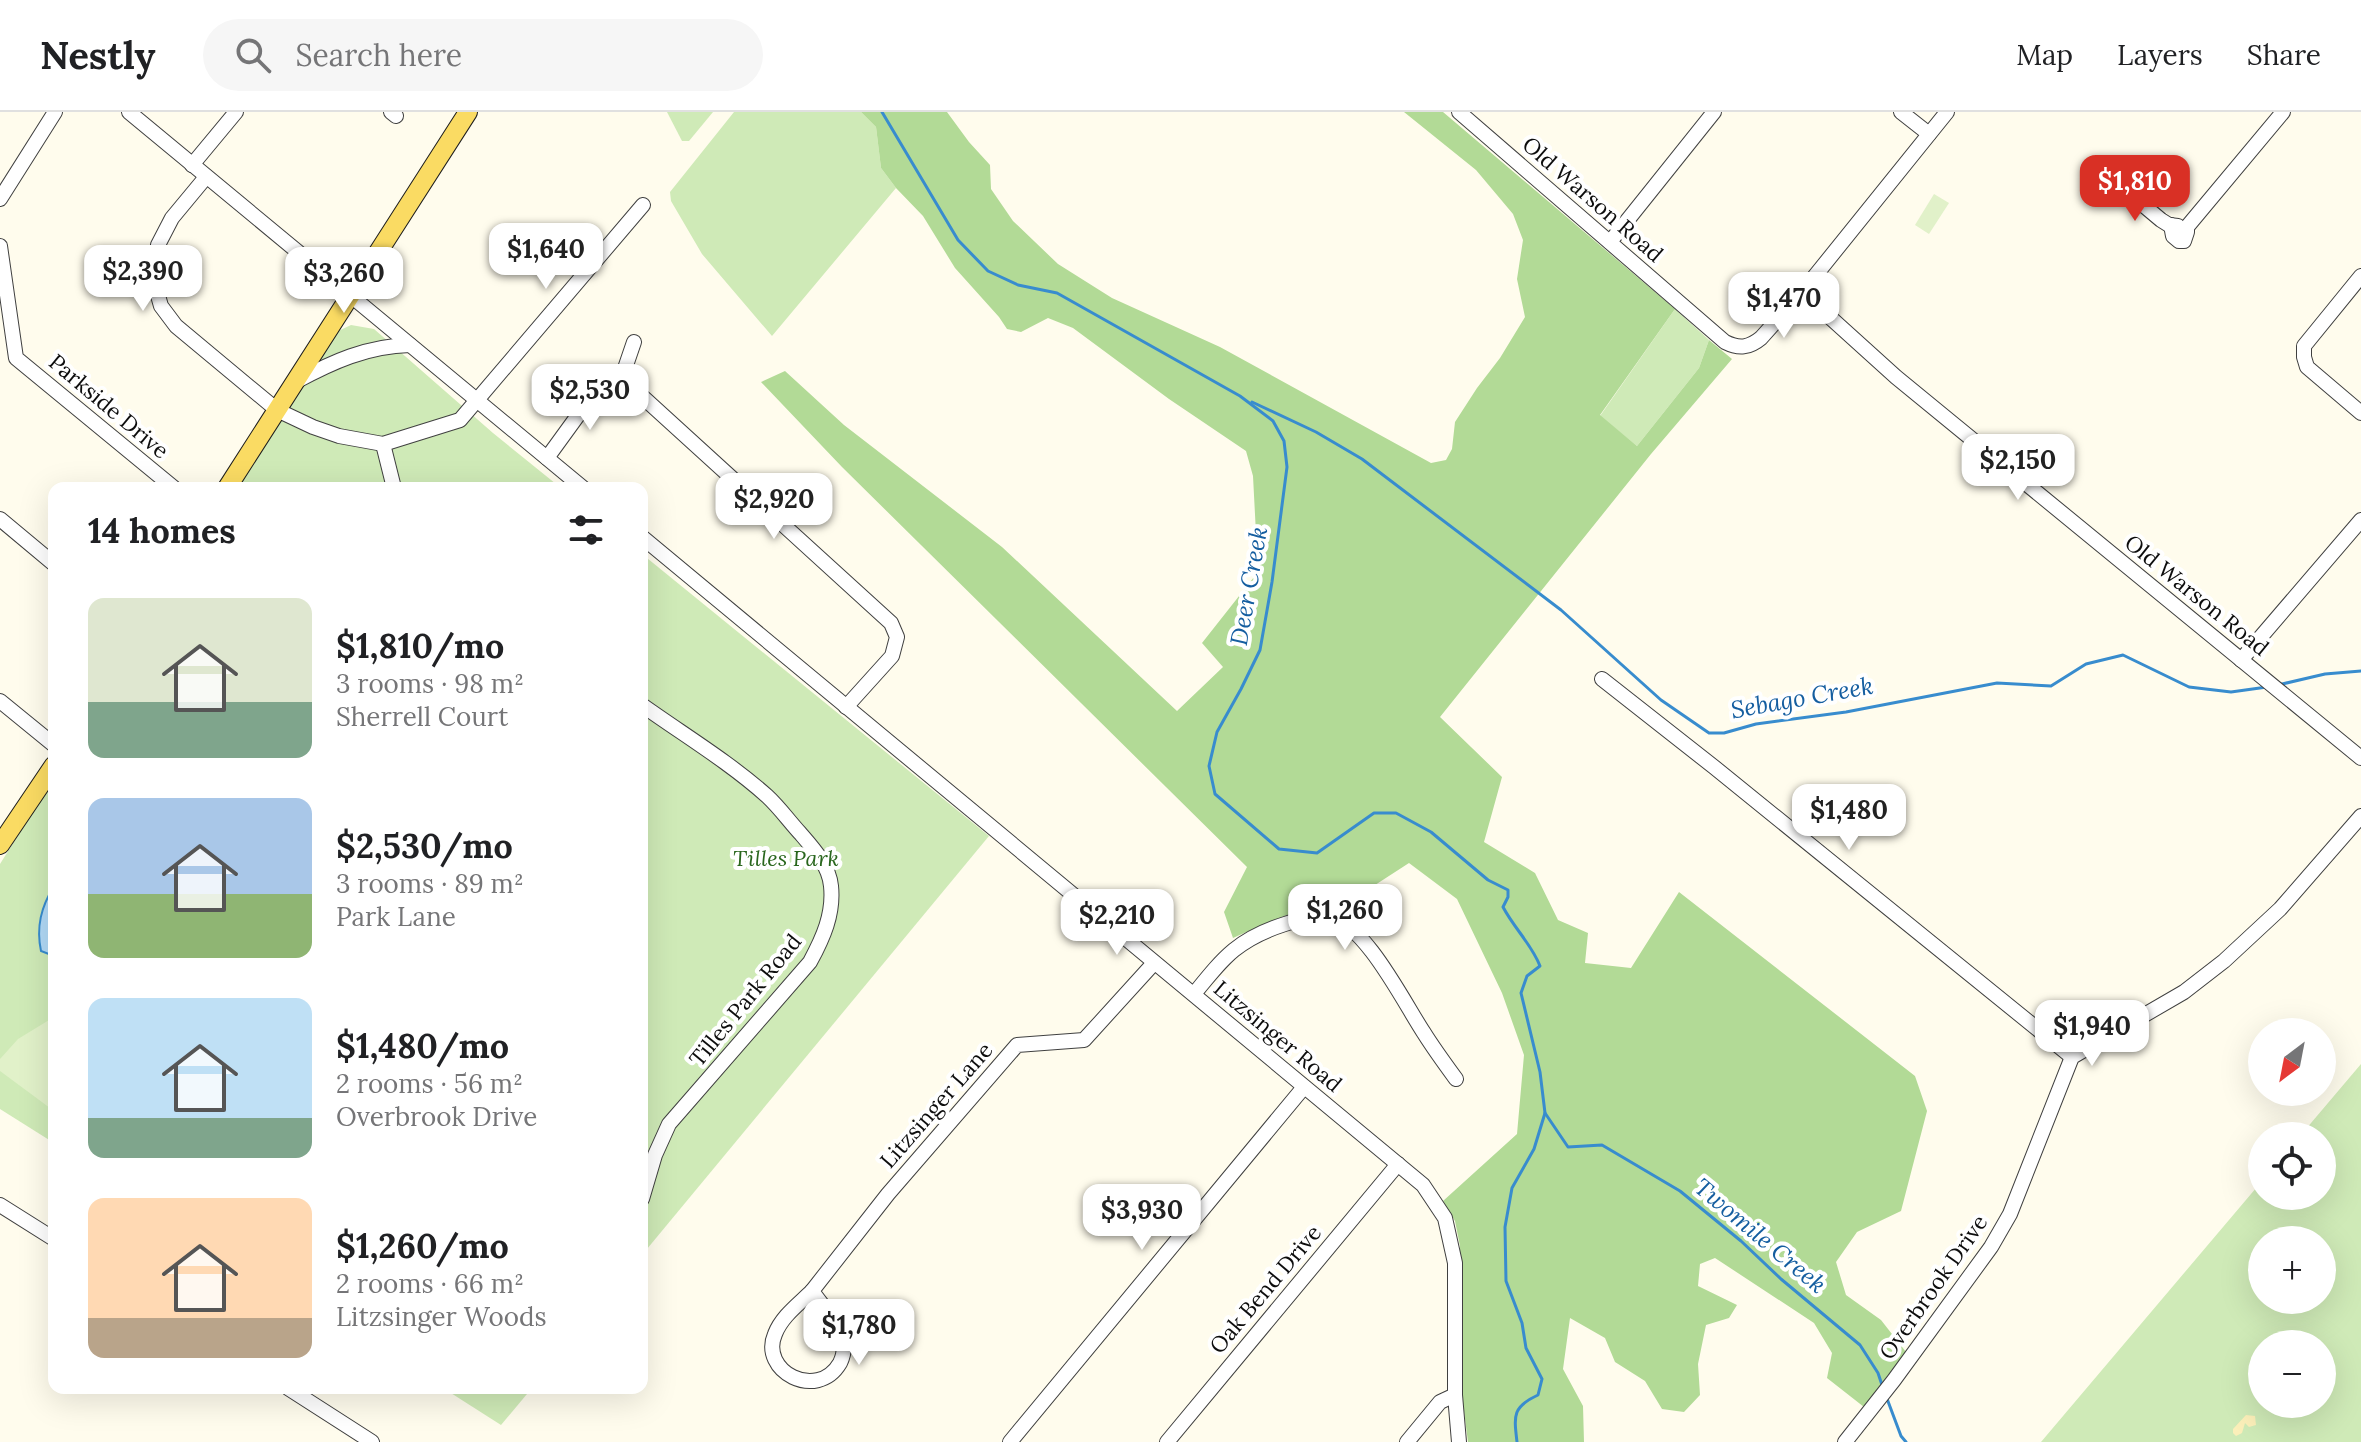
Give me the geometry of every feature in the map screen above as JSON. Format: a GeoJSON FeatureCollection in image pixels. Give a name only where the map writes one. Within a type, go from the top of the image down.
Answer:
{"type":"FeatureCollection","features":[{"type":"Feature","properties":{"kind":"main road"},"geometry":{"type":"LineString","coordinates":[[231,482],[468,112]]}},
{"type":"Feature","properties":{"kind":"main road"},"geometry":{"type":"LineString","coordinates":[[0,845],[48,774]]}},
{"type":"Feature","properties":{"kind":"street"},"geometry":{"type":"LineString","coordinates":[[0,199],[55,112]]}},
{"type":"Feature","properties":{"kind":"street"},"geometry":{"type":"LineString","coordinates":[[129,112],[576,482]]}},
{"type":"Feature","properties":{"kind":"street"},"geometry":{"type":"LineString","coordinates":[[192,165],[236,112]]}},
{"type":"Feature","properties":{"kind":"street","name":"Old Warson Road"},"geometry":{"type":"LineString","coordinates":[[1459,112],[1725,342],[1742,347],[1754,344],[1802,292],[1896,377],[2361,758]]}},
{"type":"Feature","properties":{"kind":"street"},"geometry":{"type":"LineString","coordinates":[[1610,242],[1714,112]]}},
{"type":"Feature","properties":{"kind":"street"},"geometry":{"type":"LineString","coordinates":[[1901,112],[1929,134]]}},
{"type":"Feature","properties":{"kind":"street"},"geometry":{"type":"LineString","coordinates":[[1802,292],[1947,112]]}},
{"type":"Feature","properties":{"kind":"street"},"geometry":{"type":"LineString","coordinates":[[2105,173],[2161,220],[2179,226],[2283,112]]}},
{"type":"Feature","properties":{"kind":"street"},"geometry":{"type":"LineString","coordinates":[[206,177],[172,218],[158,245],[155,285],[161,306],[176,326],[277,410],[326,432],[383,444],[460,420],[643,205]]}},
{"type":"Feature","properties":{"kind":"street","name":"Parkside Drive"},"geometry":{"type":"LineString","coordinates":[[0,246],[16,358]]}},
{"type":"Feature","properties":{"kind":"street"},"geometry":{"type":"LineString","coordinates":[[2361,276],[2304,346],[2307,367],[2361,413]]}},
{"type":"Feature","properties":{"kind":"street"},"geometry":{"type":"LineString","coordinates":[[621,380],[634,342]]}},
{"type":"Feature","properties":{"kind":"street","name":"Parkside Drive"},"geometry":{"type":"LineString","coordinates":[[0,345],[167,482]]}},
{"type":"Feature","properties":{"kind":"street"},"geometry":{"type":"LineString","coordinates":[[295,382],[357,352],[410,345]]}},
{"type":"Feature","properties":{"kind":"street"},"geometry":{"type":"LineString","coordinates":[[547,458],[600,385],[621,380],[634,389],[888,620],[902,637],[892,656],[846,707]]}},
{"type":"Feature","properties":{"kind":"street"},"geometry":{"type":"LineString","coordinates":[[383,444],[392,482]]}},
{"type":"Feature","properties":{"kind":"street"},"geometry":{"type":"LineString","coordinates":[[0,519],[48,559]]}},
{"type":"Feature","properties":{"kind":"street"},"geometry":{"type":"LineString","coordinates":[[2241,660],[2361,520]]}},
{"type":"Feature","properties":{"kind":"street","name":"Litzsinger Road"},"geometry":{"type":"LineString","coordinates":[[648,542],[1423,1185],[1445,1218],[1455,1263],[1455,1395],[1459,1442]]}},
{"type":"Feature","properties":{"kind":"street"},"geometry":{"type":"LineString","coordinates":[[1602,679],[2072,1057],[2184,992],[2224,961],[2280,909],[2361,816]]}},
{"type":"Feature","properties":{"kind":"street"},"geometry":{"type":"LineString","coordinates":[[0,701],[48,740]]}},
{"type":"Feature","properties":{"kind":"street","name":"Tilles Park Road"},"geometry":{"type":"LineString","coordinates":[[648,709],[731,766],[770,798],[814,850],[831,884],[823,939],[810,962],[669,1124],[648,1179]]}},
{"type":"Feature","properties":{"kind":"street"},"geometry":{"type":"LineString","coordinates":[[1194,994],[1224,957],[1240,944],[1296,920],[1326,916],[1347,925],[1385,968],[1424,1034],[1456,1079]]}},
{"type":"Feature","properties":{"kind":"street","name":"Litzsinger Lane"},"geometry":{"type":"LineString","coordinates":[[812,1291],[835,1324],[844,1346],[843,1358],[836,1368],[819,1381],[807,1382],[784,1372],[776,1362],[773,1337],[780,1324],[812,1291],[888,1194],[1017,1045],[1084,1040],[1154,963]]}},
{"type":"Feature","properties":{"kind":"street","name":"Overbrook Drive"},"geometry":{"type":"LineString","coordinates":[[1845,1442],[1991,1247],[2010,1214],[2072,1057]]}},
{"type":"Feature","properties":{"kind":"street"},"geometry":{"type":"LineString","coordinates":[[1010,1442],[1304,1087]]}},
{"type":"Feature","properties":{"kind":"street","name":"Oak Bend Drive"},"geometry":{"type":"LineString","coordinates":[[1167,1442],[1398,1164]]}},
{"type":"Feature","properties":{"kind":"street"},"geometry":{"type":"LineString","coordinates":[[0,1205],[48,1235]]}},
{"type":"Feature","properties":{"kind":"street"},"geometry":{"type":"LineString","coordinates":[[297,1394],[372,1442]]}},
{"type":"Feature","properties":{"kind":"street"},"geometry":{"type":"LineString","coordinates":[[1407,1442],[1440,1402],[1455,1395]]}},
{"type":"Feature","properties":{"kind":"green space"},"geometry":{"type":"Polygon","coordinates":[[[667,112],[713,112],[689,141],[682,141],[667,112]]]}},
{"type":"Feature","properties":{"kind":"green space"},"geometry":{"type":"Polygon","coordinates":[[[734,112],[861,112],[876,127],[881,168],[896,188],[772,336],[702,254],[671,201],[670,192],[734,112]]]}},
{"type":"Feature","properties":{"kind":"green space"},"geometry":{"type":"Polygon","coordinates":[[[861,112],[947,112],[990,165],[991,189],[1013,221],[1058,264],[1112,298],[1220,347],[1431,463],[1446,460],[1452,449],[1455,422],[1525,317],[1517,279],[1523,240],[1513,214],[1476,170],[1404,112],[1443,112],[1675,309],[1600,415],[1637,446],[1699,368],[1709,340],[1732,359],[1651,454],[1440,717],[1502,777],[1484,842],[1535,873],[1558,920],[1588,933],[1585,963],[1631,968],[1679,892],[1915,1076],[1927,1111],[1901,1211],[1857,1232],[1836,1262],[1846,1295],[1881,1320],[1906,1352],[1864,1407],[1827,1378],[1832,1353],[1814,1323],[1715,1258],[1700,1264],[1698,1286],[1737,1305],[1729,1318],[1706,1325],[1698,1364],[1700,1395],[1684,1412],[1662,1409],[1645,1381],[1615,1362],[1605,1338],[1570,1318],[1563,1369],[1583,1406],[1584,1442],[1468,1442],[1461,1388],[1460,1246],[1455,1221],[1443,1201],[1517,1134],[1524,1055],[1502,993],[1457,899],[1409,863],[1338,909],[1326,907],[1299,911],[1233,938],[1224,912],[1247,867],[842,467],[761,382],[785,371],[844,425],[1002,547],[1177,711],[1223,667],[1202,643],[1258,572],[1253,476],[1246,451],[1073,328],[1048,318],[1021,332],[1007,329],[955,268],[923,216],[881,168],[876,127],[861,112]]]}},
{"type":"Feature","properties":{"kind":"green space"},"geometry":{"type":"Polygon","coordinates":[[[1934,194],[1949,203],[1929,234],[1915,225],[1934,194]]]}},
{"type":"Feature","properties":{"kind":"green space"},"geometry":{"type":"Polygon","coordinates":[[[1675,309],[1709,340],[1699,368],[1637,446],[1600,416],[1675,309]]]}},
{"type":"Feature","properties":{"kind":"green space"},"geometry":{"type":"Polygon","coordinates":[[[351,325],[374,329],[554,482],[237,482],[332,334],[351,325]]]}},
{"type":"Feature","properties":{"kind":"green space","name":"Tilles Park"},"geometry":{"type":"Polygon","coordinates":[[[648,559],[989,836],[648,1248],[648,559]]]}},
{"type":"Feature","properties":{"kind":"green space"},"geometry":{"type":"Polygon","coordinates":[[[48,788],[48,1139],[0,1109],[0,864],[48,788]]]}},
{"type":"Feature","properties":{"kind":"green space"},"geometry":{"type":"Polygon","coordinates":[[[48,1021],[48,1107],[0,1071],[0,1059],[18,1039],[48,1021]]]}},
{"type":"Feature","properties":{"kind":"green space"},"geometry":{"type":"Polygon","coordinates":[[[2361,1064],[2361,1442],[2041,1442],[2248,1198],[2248,1210],[2336,1210],[2336,1122],[2312,1122],[2325,1106],[2336,1106],[2336,1094],[2361,1064]]]}},
{"type":"Feature","properties":{"kind":"green space"},"geometry":{"type":"Polygon","coordinates":[[[452,1394],[527,1394],[501,1425],[452,1394]]]}},
{"type":"Feature","properties":{"kind":"sand"},"geometry":{"type":"Polygon","coordinates":[[[2246,1415],[2255,1418],[2256,1425],[2249,1427],[2245,1423],[2242,1433],[2236,1436],[2233,1429],[2246,1415]]]}},
{"type":"Feature","properties":{"kind":"water"},"geometry":{"type":"Polygon","coordinates":[[[48,898],[48,954],[41,951],[39,934],[48,898]]]}},
{"type":"Feature","properties":{"kind":"waterway","name":"Deer Creek"},"geometry":{"type":"LineString","coordinates":[[882,112],[958,240],[988,271],[1018,285],[1057,293],[1240,396],[1273,421],[1284,441],[1287,467],[1260,650],[1217,732],[1209,766],[1215,794],[1279,849],[1317,853],[1374,813],[1396,813],[1431,832],[1488,880],[1508,890],[1503,907],[1540,966],[1527,976],[1521,993],[1540,1072],[1545,1113],[1534,1149],[1512,1188],[1505,1227],[1506,1281],[1522,1323],[1526,1348],[1542,1379],[1538,1395],[1523,1404],[1517,1413],[1517,1442]]}},
{"type":"Feature","properties":{"kind":"waterway","name":"Sebago Creek"},"geometry":{"type":"LineString","coordinates":[[1252,402],[1316,432],[1362,459],[1561,610],[1661,700],[1709,733],[1846,712],[1997,683],[2051,686],[2086,664],[2123,655],[2189,687],[2231,692],[2267,687]]}},
{"type":"Feature","properties":{"kind":"waterway","name":"Sebago Creek"},"geometry":{"type":"LineString","coordinates":[[2278,685],[2325,674],[2361,671]]}},
{"type":"Feature","properties":{"kind":"waterway","name":"Twomile Creek"},"geometry":{"type":"LineString","coordinates":[[1545,1113],[1568,1147],[1602,1145],[1680,1191],[1860,1345],[1882,1385]]}},
{"type":"Feature","properties":{"kind":"waterway","name":"Twomile Creek"},"geometry":{"type":"LineString","coordinates":[[1886,1396],[1906,1442]]}}]}
